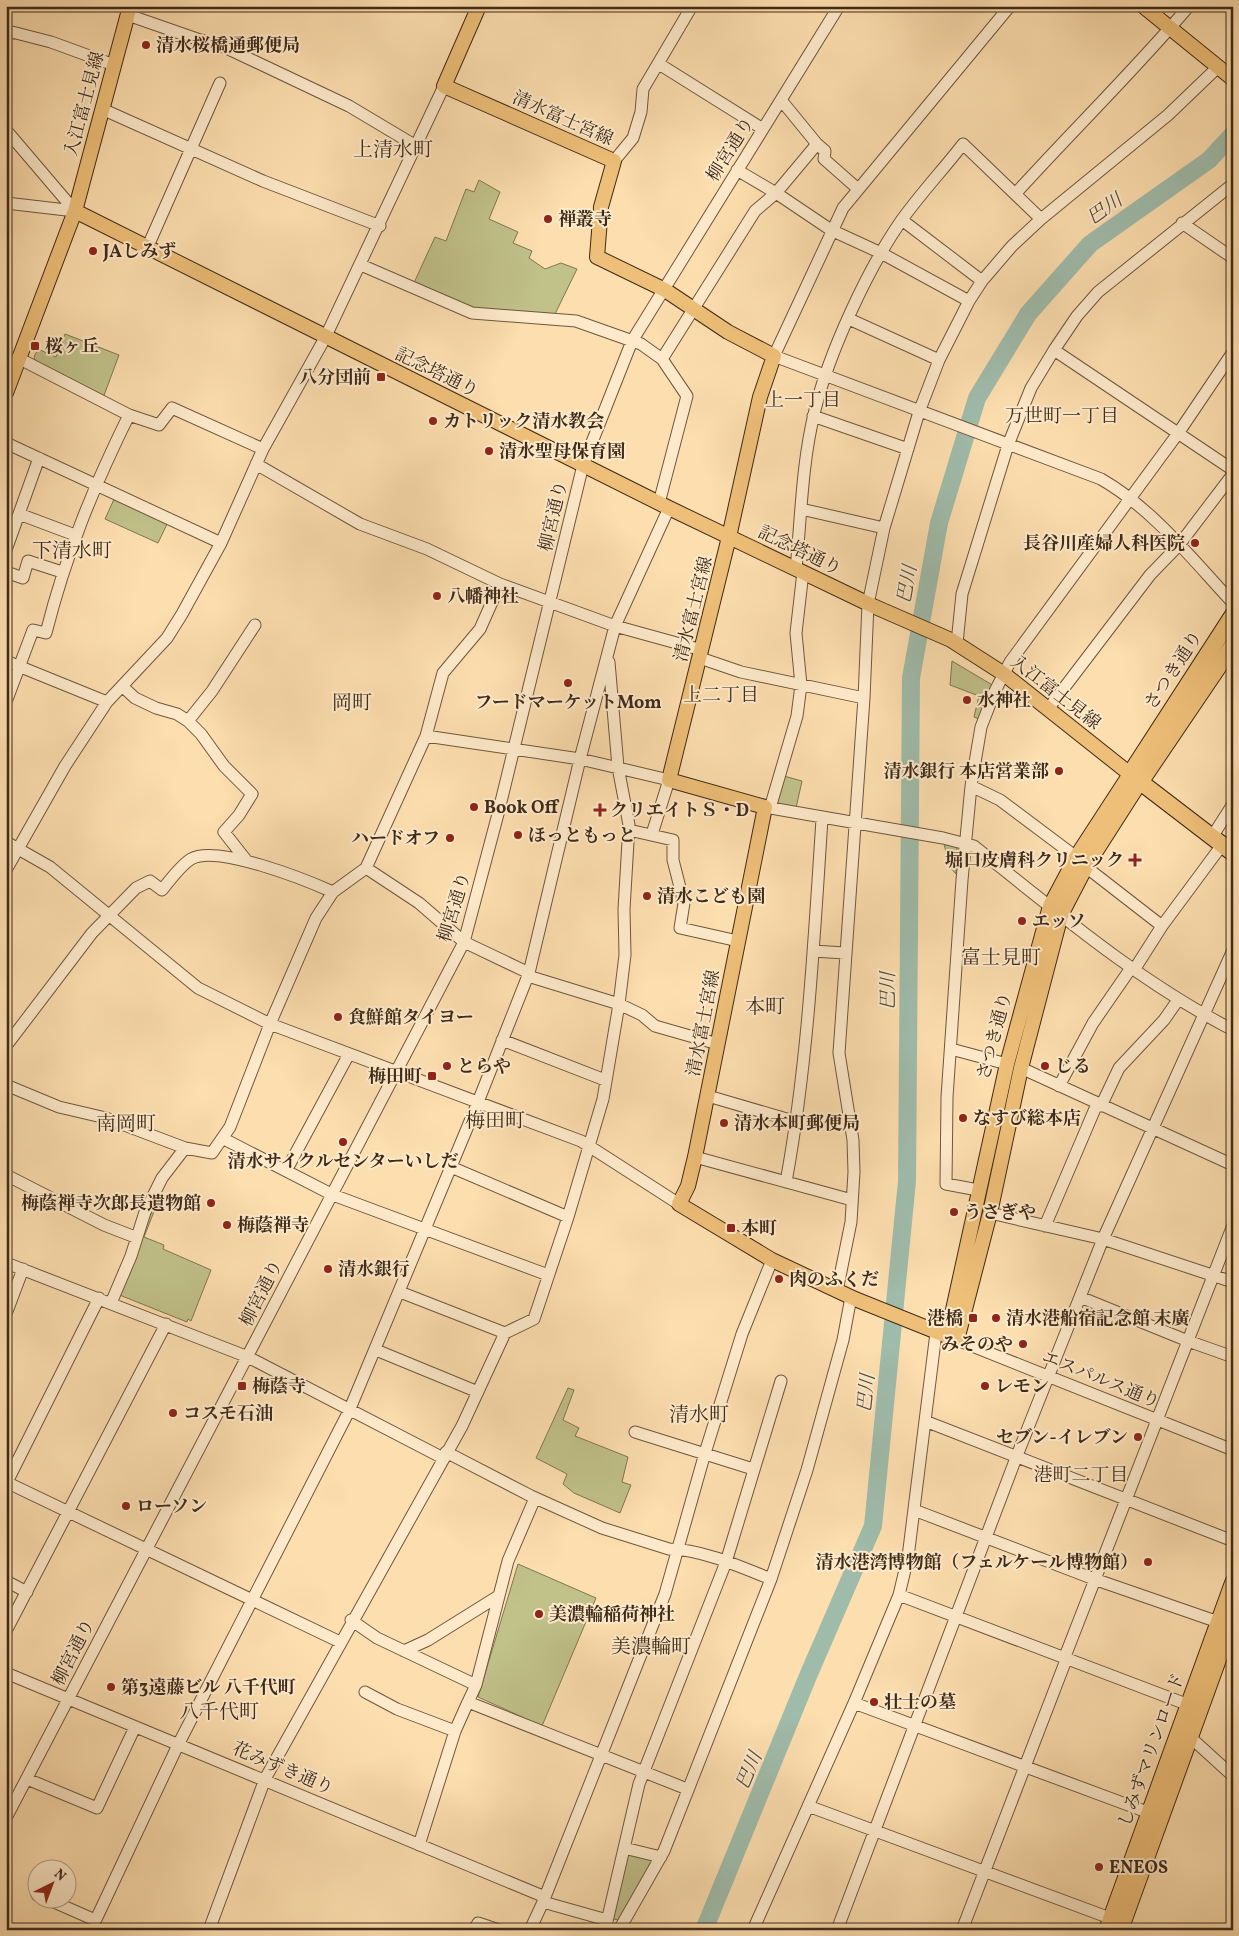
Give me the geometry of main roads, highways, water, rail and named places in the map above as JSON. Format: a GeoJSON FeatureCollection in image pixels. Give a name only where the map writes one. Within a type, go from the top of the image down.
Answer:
{"type":"FeatureCollection","features":[{"type":"Feature","properties":{"kind":"highway","name":"さつき通り"},"geometry":{"type":"LineString","coordinates":[[1136,778],[1233,615]]}},
{"type":"Feature","properties":{"kind":"highway","name":"さつき通り"},"geometry":{"type":"LineString","coordinates":[[1136,778],[1233,645]]}},
{"type":"Feature","properties":{"kind":"highway"},"geometry":{"type":"LineString","coordinates":[[1136,778],[1222,845]]}},
{"type":"Feature","properties":{"kind":"highway","name":"しみずマリンロード"},"geometry":{"type":"LineString","coordinates":[[1115,1925],[1227,1622],[1233,1583]]}},
{"type":"Feature","properties":{"kind":"highway","name":"しみずマリンロード"},"geometry":{"type":"LineString","coordinates":[[1155,1815],[1190,1737],[1195,1707]]}},
{"type":"Feature","properties":{"kind":"main road","name":"清水富士宮線"},"geometry":{"type":"LineString","coordinates":[[479,6],[444,86],[614,161],[601,207],[597,257],[665,290],[728,332],[774,356],[760,397],[729,537],[669,780],[767,807],[695,1157],[688,1186],[679,1204],[772,1260],[837,1291],[943,1335]]}},
{"type":"Feature","properties":{"kind":"main road"},"geometry":{"type":"LineString","coordinates":[[1143,6],[1224,72]]}},
{"type":"Feature","properties":{"kind":"main road","name":"入江富士見線"},"geometry":{"type":"LineString","coordinates":[[6,393],[75,211],[129,11]]}},
{"type":"Feature","properties":{"kind":"main road","name":"記念塔通り"},"geometry":{"type":"LineString","coordinates":[[75,211],[148,246],[325,338],[664,506],[870,605]]}},
{"type":"Feature","properties":{"kind":"main road","name":"入江富士見線"},"geometry":{"type":"LineString","coordinates":[[870,605],[954,642],[1004,674],[1136,778]]}},
{"type":"Feature","properties":{"kind":"main road","name":"さつき通り"},"geometry":{"type":"LineString","coordinates":[[943,1335],[978,1195],[1006,1064],[1050,906],[1136,778]]}},
{"type":"Feature","properties":{"kind":"main road","name":"さつき通り"},"geometry":{"type":"LineString","coordinates":[[943,1335],[992,1207],[1022,1068],[1061,915],[1081,862]]}},
{"type":"Feature","properties":{"kind":"main road"},"geometry":{"type":"LineString","coordinates":[[1006,1064],[1022,1068]]}},
{"type":"Feature","properties":{"kind":"main road"},"geometry":{"type":"LineString","coordinates":[[978,1195],[992,1207]]}},
{"type":"Feature","properties":{"kind":"waterway","name":"巴川"},"geometry":{"type":"LineString","coordinates":[[704,1930],[808,1676],[873,1526],[907,1181],[911,678],[939,523],[977,398],[1028,314],[1090,244],[1209,160],[1233,134]]}},
{"type":"Feature","properties":{"kind":"place","name":"清水桜橋通郵便局"},"geometry":{"type":"Point","coordinates":[146,45]}},
{"type":"Feature","properties":{"kind":"place","name":"禅叢寺"},"geometry":{"type":"Point","coordinates":[548,219]}},
{"type":"Feature","properties":{"kind":"place","name":"JAしみず"},"geometry":{"type":"Point","coordinates":[93,251]}},
{"type":"Feature","properties":{"kind":"place","name":"桜ヶ丘"},"geometry":{"type":"Point","coordinates":[35,346]}},
{"type":"Feature","properties":{"kind":"place","name":"八分団前"},"geometry":{"type":"Point","coordinates":[381,377]}},
{"type":"Feature","properties":{"kind":"place","name":"カトリック清水教会"},"geometry":{"type":"Point","coordinates":[433,421]}},
{"type":"Feature","properties":{"kind":"place","name":"清水聖母保育園"},"geometry":{"type":"Point","coordinates":[489,451]}},
{"type":"Feature","properties":{"kind":"place","name":"長谷川産婦人科医院"},"geometry":{"type":"Point","coordinates":[1195,543]}},
{"type":"Feature","properties":{"kind":"place","name":"八幡神社"},"geometry":{"type":"Point","coordinates":[437,596]}},
{"type":"Feature","properties":{"kind":"place","name":"フードマーケットMom"},"geometry":{"type":"Point","coordinates":[568,683]}},
{"type":"Feature","properties":{"kind":"place","name":"水神社"},"geometry":{"type":"Point","coordinates":[967,700]}},
{"type":"Feature","properties":{"kind":"place","name":"清水銀行 本店営業部"},"geometry":{"type":"Point","coordinates":[1059,771]}},
{"type":"Feature","properties":{"kind":"place","name":"Book Off"},"geometry":{"type":"Point","coordinates":[474,807]}},
{"type":"Feature","properties":{"kind":"place","name":"クリエイトＳ・D"},"geometry":{"type":"Point","coordinates":[600,810]}},
{"type":"Feature","properties":{"kind":"place","name":"ほっともっと"},"geometry":{"type":"Point","coordinates":[518,835]}},
{"type":"Feature","properties":{"kind":"place","name":"ハードオフ"},"geometry":{"type":"Point","coordinates":[450,838]}},
{"type":"Feature","properties":{"kind":"place","name":"堀口皮膚科クリニック"},"geometry":{"type":"Point","coordinates":[1135,860]}},
{"type":"Feature","properties":{"kind":"place","name":"清水こども園"},"geometry":{"type":"Point","coordinates":[647,896]}},
{"type":"Feature","properties":{"kind":"place","name":"エッソ"},"geometry":{"type":"Point","coordinates":[1022,921]}},
{"type":"Feature","properties":{"kind":"place","name":"食鮮館タイヨー"},"geometry":{"type":"Point","coordinates":[338,1017]}},
{"type":"Feature","properties":{"kind":"place","name":"とらや"},"geometry":{"type":"Point","coordinates":[447,1066]}},
{"type":"Feature","properties":{"kind":"place","name":"じる"},"geometry":{"type":"Point","coordinates":[1045,1066]}},
{"type":"Feature","properties":{"kind":"place","name":"梅田町"},"geometry":{"type":"Point","coordinates":[432,1076]}},
{"type":"Feature","properties":{"kind":"place","name":"なすび総本店"},"geometry":{"type":"Point","coordinates":[963,1118]}},
{"type":"Feature","properties":{"kind":"place","name":"清水本町郵便局"},"geometry":{"type":"Point","coordinates":[724,1123]}},
{"type":"Feature","properties":{"kind":"place","name":"清水サイクルセンターいしだ"},"geometry":{"type":"Point","coordinates":[343,1142]}},
{"type":"Feature","properties":{"kind":"place","name":"梅蔭禅寺次郎長遺物館"},"geometry":{"type":"Point","coordinates":[211,1203]}},
{"type":"Feature","properties":{"kind":"place","name":"うさぎや"},"geometry":{"type":"Point","coordinates":[954,1212]}},
{"type":"Feature","properties":{"kind":"place","name":"梅蔭禅寺"},"geometry":{"type":"Point","coordinates":[227,1225]}},
{"type":"Feature","properties":{"kind":"place","name":"本町"},"geometry":{"type":"Point","coordinates":[731,1228]}},
{"type":"Feature","properties":{"kind":"place","name":"清水銀行"},"geometry":{"type":"Point","coordinates":[328,1269]}},
{"type":"Feature","properties":{"kind":"place","name":"肉のふくだ"},"geometry":{"type":"Point","coordinates":[779,1279]}},
{"type":"Feature","properties":{"kind":"place","name":"港橋"},"geometry":{"type":"Point","coordinates":[973,1318]}},
{"type":"Feature","properties":{"kind":"place","name":"清水港船宿記念館 末廣"},"geometry":{"type":"Point","coordinates":[996,1318]}},
{"type":"Feature","properties":{"kind":"place","name":"みそのや"},"geometry":{"type":"Point","coordinates":[1023,1344]}},
{"type":"Feature","properties":{"kind":"place","name":"梅蔭寺"},"geometry":{"type":"Point","coordinates":[242,1386]}},
{"type":"Feature","properties":{"kind":"place","name":"レモン"},"geometry":{"type":"Point","coordinates":[985,1386]}},
{"type":"Feature","properties":{"kind":"place","name":"コスモ石油"},"geometry":{"type":"Point","coordinates":[173,1413]}},
{"type":"Feature","properties":{"kind":"place","name":"セブン-イレブン"},"geometry":{"type":"Point","coordinates":[1138,1437]}},
{"type":"Feature","properties":{"kind":"place","name":"ローソン"},"geometry":{"type":"Point","coordinates":[126,1506]}},
{"type":"Feature","properties":{"kind":"place","name":"清水港湾博物館（フェルケール博物館）"},"geometry":{"type":"Point","coordinates":[1148,1562]}},
{"type":"Feature","properties":{"kind":"place","name":"美濃輪稲荷神社"},"geometry":{"type":"Point","coordinates":[539,1614]}},
{"type":"Feature","properties":{"kind":"place","name":"第3遠藤ビル 八千代町"},"geometry":{"type":"Point","coordinates":[111,1687]}},
{"type":"Feature","properties":{"kind":"place","name":"壮士の墓"},"geometry":{"type":"Point","coordinates":[874,1702]}},
{"type":"Feature","properties":{"kind":"place","name":"ENEOS"},"geometry":{"type":"Point","coordinates":[1099,1867]}},
{"type":"Feature","properties":{"kind":"district","name":"上清水町"},"geometry":{"type":"Point","coordinates":[393,149]}},
{"type":"Feature","properties":{"kind":"district","name":"上一丁目"},"geometry":{"type":"Point","coordinates":[803,399]}},
{"type":"Feature","properties":{"kind":"district","name":"万世町一丁目"},"geometry":{"type":"Point","coordinates":[1062,415]}},
{"type":"Feature","properties":{"kind":"district","name":"下清水町"},"geometry":{"type":"Point","coordinates":[72,550]}},
{"type":"Feature","properties":{"kind":"district","name":"上二丁目"},"geometry":{"type":"Point","coordinates":[721,694]}},
{"type":"Feature","properties":{"kind":"district","name":"岡町"},"geometry":{"type":"Point","coordinates":[352,702]}},
{"type":"Feature","properties":{"kind":"district","name":"富士見町"},"geometry":{"type":"Point","coordinates":[1001,957]}},
{"type":"Feature","properties":{"kind":"district","name":"本町"},"geometry":{"type":"Point","coordinates":[765,1006]}},
{"type":"Feature","properties":{"kind":"district","name":"梅田町"},"geometry":{"type":"Point","coordinates":[495,1120]}},
{"type":"Feature","properties":{"kind":"district","name":"南岡町"},"geometry":{"type":"Point","coordinates":[126,1123]}},
{"type":"Feature","properties":{"kind":"district","name":"清水町"},"geometry":{"type":"Point","coordinates":[699,1414]}},
{"type":"Feature","properties":{"kind":"district","name":"港町二丁目"},"geometry":{"type":"Point","coordinates":[1081,1474]}},
{"type":"Feature","properties":{"kind":"district","name":"美濃輪町"},"geometry":{"type":"Point","coordinates":[651,1646]}},
{"type":"Feature","properties":{"kind":"district","name":"八千代町"},"geometry":{"type":"Point","coordinates":[219,1711]}}]}
